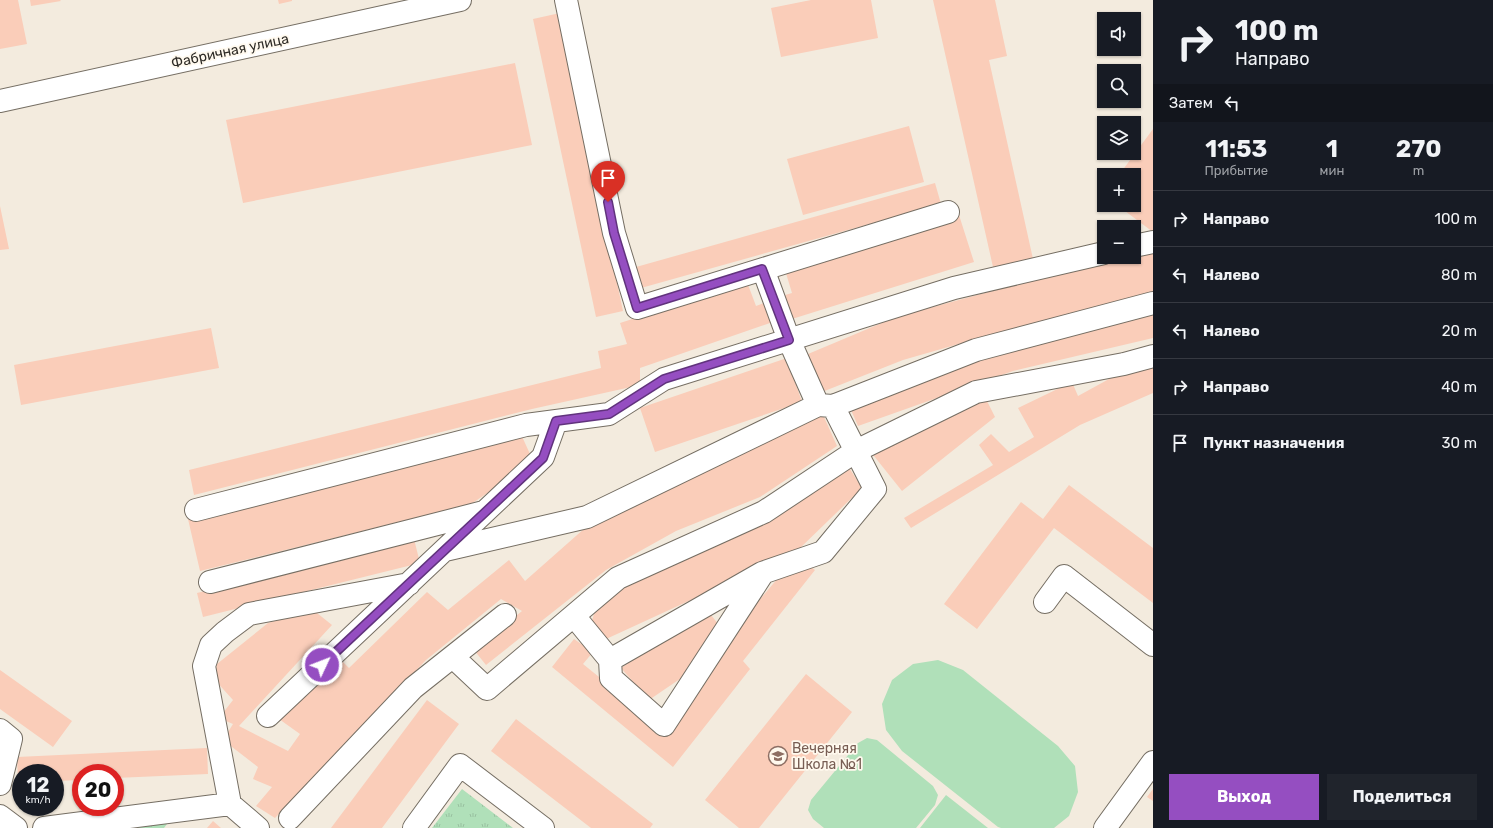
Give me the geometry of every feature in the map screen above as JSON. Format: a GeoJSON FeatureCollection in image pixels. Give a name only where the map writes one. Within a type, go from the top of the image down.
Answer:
{"type":"FeatureCollection","features":[{"type":"Feature","properties":{"kind":"street","name":"Фабричная улица"},"geometry":{"type":"LineString","coordinates":[[0,101],[460,0]]}},
{"type":"Feature","properties":{"kind":"street"},"geometry":{"type":"LineString","coordinates":[[566,0],[614,233],[637,308],[948,212]]}},
{"type":"Feature","properties":{"kind":"street"},"geometry":{"type":"LineString","coordinates":[[1141,245],[1153,242]]}},
{"type":"Feature","properties":{"kind":"street"},"geometry":{"type":"LineString","coordinates":[[196,510],[526,425],[609,414],[664,379],[954,288],[1097,255]]}},
{"type":"Feature","properties":{"kind":"street"},"geometry":{"type":"LineString","coordinates":[[610,660],[762,573],[824,552],[876,489],[856,451],[826,405],[789,340],[762,269]]}},
{"type":"Feature","properties":{"kind":"street"},"geometry":{"type":"LineString","coordinates":[[445,550],[587,517],[826,405],[976,350],[1153,303]]}},
{"type":"Feature","properties":{"kind":"street"},"geometry":{"type":"LineString","coordinates":[[453,657],[487,689],[618,578],[764,512],[856,451],[976,392],[1124,364],[1153,356]]}},
{"type":"Feature","properties":{"kind":"street"},"geometry":{"type":"LineString","coordinates":[[268,716],[543,458],[556,421]]}},
{"type":"Feature","properties":{"kind":"street"},"geometry":{"type":"LineString","coordinates":[[210,582],[486,512]]}},
{"type":"Feature","properties":{"kind":"street"},"geometry":{"type":"LineString","coordinates":[[574,616],[610,660],[611,678],[664,724],[762,573]]}},
{"type":"Feature","properties":{"kind":"street"},"geometry":{"type":"LineString","coordinates":[[1045,602],[1064,576],[1153,645]]}},
{"type":"Feature","properties":{"kind":"street"},"geometry":{"type":"LineString","coordinates":[[258,828],[230,804],[204,666],[211,645],[225,632],[249,614],[409,584]]}},
{"type":"Feature","properties":{"kind":"street"},"geometry":{"type":"LineString","coordinates":[[290,818],[413,688],[505,615]]}},
{"type":"Feature","properties":{"kind":"street"},"geometry":{"type":"LineString","coordinates":[[0,730],[12,739],[0,784]]}},
{"type":"Feature","properties":{"kind":"street"},"geometry":{"type":"LineString","coordinates":[[1105,828],[1153,762]]}},
{"type":"Feature","properties":{"kind":"street"},"geometry":{"type":"LineString","coordinates":[[414,828],[460,765],[543,828]]}},
{"type":"Feature","properties":{"kind":"street"},"geometry":{"type":"LineString","coordinates":[[44,828],[230,804]]}},
{"type":"Feature","properties":{"kind":"street"},"geometry":{"type":"LineString","coordinates":[[175,828],[190,809]]}},
{"type":"Feature","properties":{"kind":"street"},"geometry":{"type":"LineString","coordinates":[[0,816],[16,828]]}},
{"type":"Feature","properties":{"kind":"green space"},"geometry":{"type":"Polygon","coordinates":[[[938,660],[963,670],[1058,746],[1075,766],[1078,792],[1069,816],[1054,828],[998,827],[902,751],[886,730],[882,704],[892,680],[913,664],[938,660]]]}},
{"type":"Feature","properties":{"kind":"green space"},"geometry":{"type":"Polygon","coordinates":[[[867,738],[877,740],[933,786],[938,795],[935,805],[916,828],[824,828],[813,819],[808,810],[811,800],[858,743],[867,738]]]}},
{"type":"Feature","properties":{"kind":"green space"},"geometry":{"type":"Polygon","coordinates":[[[462,789],[513,828],[432,828],[462,789]]]}},
{"type":"Feature","properties":{"kind":"green space"},"geometry":{"type":"Polygon","coordinates":[[[946,795],[988,828],[920,828],[946,795]]]}},
{"type":"Feature","properties":{"kind":"green space"},"geometry":{"type":"Polygon","coordinates":[[[170,820],[164,828],[103,828],[170,820]]]}},
{"type":"Feature","properties":{"kind":"building"},"geometry":{"type":"Polygon","coordinates":[[[0,0],[18,0],[27,44],[0,49],[0,0]]]}},
{"type":"Feature","properties":{"kind":"building"},"geometry":{"type":"Polygon","coordinates":[[[30,0],[60,0],[61,1],[31,6],[30,0]]]}},
{"type":"Feature","properties":{"kind":"building"},"geometry":{"type":"Polygon","coordinates":[[[278,0],[292,0],[292,1],[279,4],[278,0]]]}},
{"type":"Feature","properties":{"kind":"building"},"geometry":{"type":"Polygon","coordinates":[[[811,0],[871,0],[878,38],[781,57],[771,8],[811,0]]]}},
{"type":"Feature","properties":{"kind":"building"},"geometry":{"type":"Polygon","coordinates":[[[933,0],[995,0],[1007,56],[989,60],[1033,259],[993,267],[933,0]]]}},
{"type":"Feature","properties":{"kind":"building"},"geometry":{"type":"Polygon","coordinates":[[[560,13],[623,311],[596,317],[533,19],[560,13]]]}},
{"type":"Feature","properties":{"kind":"building"},"geometry":{"type":"Polygon","coordinates":[[[515,63],[532,145],[243,203],[226,120],[515,63]]]}},
{"type":"Feature","properties":{"kind":"building"},"geometry":{"type":"Polygon","coordinates":[[[909,126],[924,182],[803,215],[787,159],[909,126]]]}},
{"type":"Feature","properties":{"kind":"building"},"geometry":{"type":"Polygon","coordinates":[[[1153,129],[1153,232],[1141,223],[1141,220],[1137,220],[1126,212],[1141,212],[1141,168],[1124,168],[1130,160],[1141,160],[1141,145],[1153,129]]]}},
{"type":"Feature","properties":{"kind":"building"},"geometry":{"type":"Polygon","coordinates":[[[935,183],[941,204],[641,288],[636,267],[935,183]]]}},
{"type":"Feature","properties":{"kind":"building"},"geometry":{"type":"Polygon","coordinates":[[[0,206],[9,249],[0,250],[0,206]]]}},
{"type":"Feature","properties":{"kind":"building"},"geometry":{"type":"Polygon","coordinates":[[[959,215],[974,262],[792,319],[785,295],[792,293],[785,270],[959,215]]]}},
{"type":"Feature","properties":{"kind":"building"},"geometry":{"type":"Polygon","coordinates":[[[1153,248],[1153,294],[976,339],[903,360],[822,392],[808,354],[896,317],[1097,263],[1097,264],[1141,264],[1141,251],[1153,248]]]}},
{"type":"Feature","properties":{"kind":"building"},"geometry":{"type":"Polygon","coordinates":[[[747,282],[756,306],[767,302],[773,322],[640,368],[640,385],[532,409],[194,495],[189,470],[601,368],[598,351],[627,344],[620,323],[747,282]]]}},
{"type":"Feature","properties":{"kind":"building"},"geometry":{"type":"Polygon","coordinates":[[[1153,313],[1153,338],[1013,371],[858,426],[848,403],[924,375],[1153,313]]]}},
{"type":"Feature","properties":{"kind":"building"},"geometry":{"type":"Polygon","coordinates":[[[211,328],[219,368],[21,405],[14,365],[211,328]]]}},
{"type":"Feature","properties":{"kind":"building"},"geometry":{"type":"Polygon","coordinates":[[[787,358],[802,402],[655,452],[640,408],[787,358]]]}},
{"type":"Feature","properties":{"kind":"building"},"geometry":{"type":"Polygon","coordinates":[[[1153,363],[1153,393],[1080,425],[911,528],[904,518],[993,465],[979,445],[991,434],[1009,452],[1034,437],[1018,408],[1072,382],[1078,396],[1120,373],[1153,363]]]}},
{"type":"Feature","properties":{"kind":"building"},"geometry":{"type":"Polygon","coordinates":[[[985,397],[995,417],[902,491],[870,451],[985,397]]]}},
{"type":"Feature","properties":{"kind":"building"},"geometry":{"type":"Polygon","coordinates":[[[820,408],[837,446],[760,497],[676,531],[606,570],[486,665],[474,650],[522,611],[501,599],[426,660],[275,818],[256,806],[272,787],[253,779],[258,767],[223,740],[233,724],[219,718],[233,700],[214,679],[217,664],[268,623],[312,609],[332,625],[239,726],[288,751],[300,734],[279,719],[339,658],[349,668],[427,592],[448,610],[509,560],[525,581],[585,528],[820,408]]]}},
{"type":"Feature","properties":{"kind":"building"},"geometry":{"type":"Polygon","coordinates":[[[520,432],[530,454],[504,482],[471,504],[200,571],[188,519],[520,432]]]}},
{"type":"Feature","properties":{"kind":"building"},"geometry":{"type":"Polygon","coordinates":[[[848,466],[862,488],[797,551],[604,640],[591,624],[596,607],[611,590],[848,466]]]}},
{"type":"Feature","properties":{"kind":"building"},"geometry":{"type":"Polygon","coordinates":[[[1069,485],[1153,548],[1153,603],[1054,528],[977,629],[944,604],[1021,502],[1043,519],[1069,485]]]}},
{"type":"Feature","properties":{"kind":"building"},"geometry":{"type":"Polygon","coordinates":[[[414,539],[420,563],[203,617],[197,593],[414,539]]]}},
{"type":"Feature","properties":{"kind":"building"},"geometry":{"type":"Polygon","coordinates":[[[806,563],[815,570],[743,661],[750,669],[673,767],[552,667],[574,639],[593,652],[583,664],[667,732],[745,617],[778,578],[806,563]]]}},
{"type":"Feature","properties":{"kind":"building"},"geometry":{"type":"Polygon","coordinates":[[[707,610],[719,625],[696,668],[649,700],[621,668],[707,610]]]}},
{"type":"Feature","properties":{"kind":"building"},"geometry":{"type":"Polygon","coordinates":[[[0,670],[72,721],[53,747],[0,709],[0,670]]]}},
{"type":"Feature","properties":{"kind":"building","name":"Вечерняя Школа №1"},"geometry":{"type":"Polygon","coordinates":[[[806,674],[852,712],[759,828],[739,828],[705,800],[806,674]]]}},
{"type":"Feature","properties":{"kind":"building"},"geometry":{"type":"Polygon","coordinates":[[[427,700],[459,724],[382,828],[331,828],[427,700]]]}},
{"type":"Feature","properties":{"kind":"building"},"geometry":{"type":"Polygon","coordinates":[[[516,719],[653,824],[650,828],[591,828],[491,751],[516,719]]]}},
{"type":"Feature","properties":{"kind":"building"},"geometry":{"type":"Polygon","coordinates":[[[207,748],[208,774],[124,778],[124,764],[72,764],[72,780],[64,781],[64,764],[17,764],[17,757],[207,748]]]}},
{"type":"Feature","properties":{"kind":"building"},"geometry":{"type":"Polygon","coordinates":[[[1153,789],[1153,801],[1147,797],[1153,789]]]}},
{"type":"Feature","properties":{"kind":"building"},"geometry":{"type":"Polygon","coordinates":[[[213,821],[221,828],[207,828],[213,821]]]}},
{"type":"Feature","properties":{"kind":"place","name":"Вечерняя Школа №1"},"geometry":{"type":"Point","coordinates":[778,756]}},
{"type":"Feature","properties":{"kind":"route"},"geometry":{"type":"LineString","coordinates":[[322,665],[543,458],[556,421],[609,414],[664,379],[789,340],[762,269],[637,308],[614,233],[608,202]]}}]}
